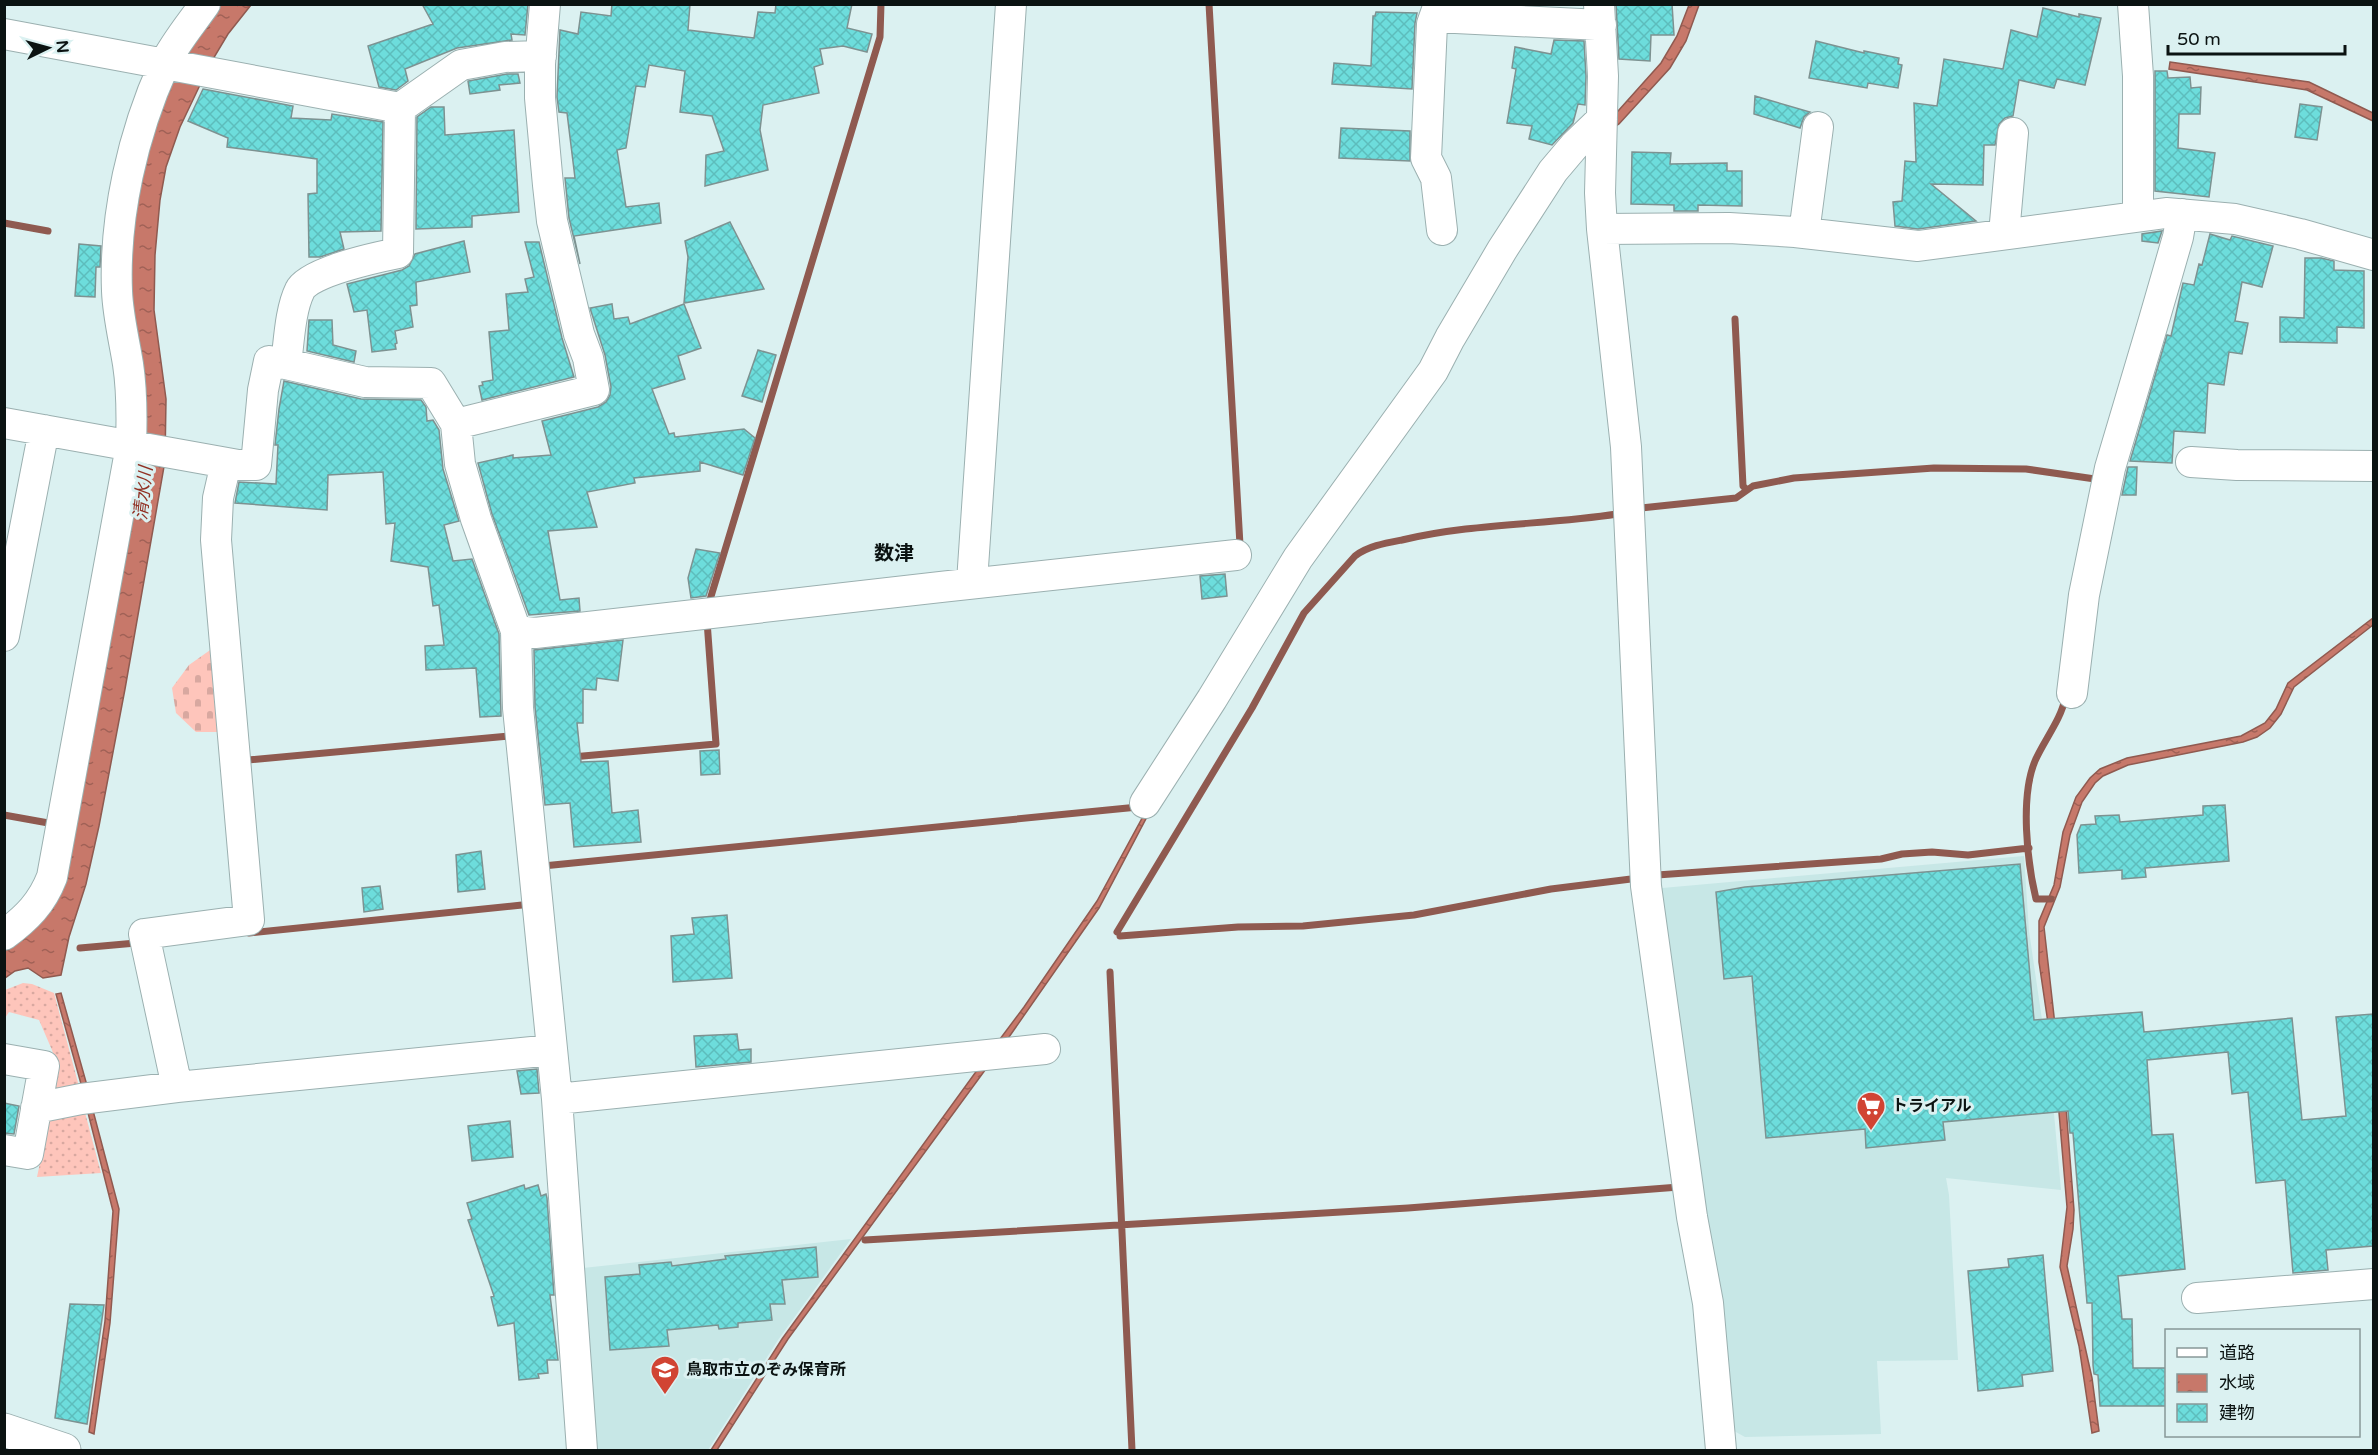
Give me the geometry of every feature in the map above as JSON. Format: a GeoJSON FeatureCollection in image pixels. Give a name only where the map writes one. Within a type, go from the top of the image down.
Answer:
{"type":"FeatureCollection","features":[{"type":"Feature","properties":{"kind":"main road"},"geometry":{"type":"LineString","coordinates":[[4,1430],[64,1450]]}},
{"type":"Feature","properties":{"kind":"street"},"geometry":{"type":"LineString","coordinates":[[4,935],[37,907],[47,892],[52,877],[131,446],[132,416],[128,364],[122,338],[117,291],[119,242],[129,170],[138,137],[165,64],[205,4]]}},
{"type":"Feature","properties":{"kind":"street"},"geometry":{"type":"LineString","coordinates":[[456,424],[594,390],[588,358],[579,334],[552,221],[540,98],[545,4]]}},
{"type":"Feature","properties":{"kind":"street"},"geometry":{"type":"LineString","coordinates":[[972,582],[1011,4]]}},
{"type":"Feature","properties":{"kind":"street"},"geometry":{"type":"LineString","coordinates":[[2133,4],[2138,76],[2138,216]]}},
{"type":"Feature","properties":{"kind":"street"},"geometry":{"type":"LineString","coordinates":[[1442,230],[1436,178],[1426,158],[1431,35],[1437,11],[1600,15],[1603,76],[1602,229],[1626,447],[1646,886],[1692,1217],[1708,1304],[1721,1450]]}},
{"type":"Feature","properties":{"kind":"street"},"geometry":{"type":"LineString","coordinates":[[4,34],[400,108],[461,65],[505,57],[541,56]]}},
{"type":"Feature","properties":{"kind":"street"},"geometry":{"type":"LineString","coordinates":[[286,364],[291,327],[300,289],[312,279],[357,262],[398,253],[400,108]]}},
{"type":"Feature","properties":{"kind":"street"},"geometry":{"type":"LineString","coordinates":[[1145,803],[1298,558],[1433,371],[1450,338],[1553,171],[1602,118]]}},
{"type":"Feature","properties":{"kind":"street"},"geometry":{"type":"LineString","coordinates":[[1804,233],[1818,127]]}},
{"type":"Feature","properties":{"kind":"street"},"geometry":{"type":"LineString","coordinates":[[2004,234],[2013,133]]}},
{"type":"Feature","properties":{"kind":"street"},"geometry":{"type":"LineString","coordinates":[[1602,229],[1729,228],[1804,233],[1918,246],[2166,213],[2235,219],[2300,234],[2373,255]]}},
{"type":"Feature","properties":{"kind":"street"},"geometry":{"type":"LineString","coordinates":[[2072,693],[2084,595],[2110,468],[2157,309],[2182,214]]}},
{"type":"Feature","properties":{"kind":"street"},"geometry":{"type":"LineString","coordinates":[[4,423],[226,463],[256,465],[263,390],[269,361],[364,382],[431,383],[456,424],[460,464],[476,519],[516,631],[518,708],[557,1099],[582,1450]]}},
{"type":"Feature","properties":{"kind":"street"},"geometry":{"type":"LineString","coordinates":[[4,636],[44,430]]}},
{"type":"Feature","properties":{"kind":"street"},"geometry":{"type":"LineString","coordinates":[[2191,462],[2283,466],[2373,466]]}},
{"type":"Feature","properties":{"kind":"street"},"geometry":{"type":"LineString","coordinates":[[177,1087],[144,934],[249,920],[216,540],[218,498],[226,463]]}},
{"type":"Feature","properties":{"kind":"street"},"geometry":{"type":"LineString","coordinates":[[516,631],[546,632],[972,582],[1236,555]]}},
{"type":"Feature","properties":{"kind":"street"},"geometry":{"type":"LineString","coordinates":[[557,1099],[1045,1049]]}},
{"type":"Feature","properties":{"kind":"street"},"geometry":{"type":"LineString","coordinates":[[36,1108],[81,1099],[177,1087],[552,1050]]}},
{"type":"Feature","properties":{"kind":"street"},"geometry":{"type":"LineString","coordinates":[[4,1059],[44,1066],[28,1154],[4,1150]]}},
{"type":"Feature","properties":{"kind":"street"},"geometry":{"type":"LineString","coordinates":[[2197,1298],[2373,1284]]}},
{"type":"Feature","properties":{"kind":"shaded area","name":"トライアル"},"geometry":{"type":"Polygon","coordinates":[[[2024,856],[2029,931],[2051,1081],[2061,1190],[1946,1178],[1949,1195],[1958,1360],[1877,1361],[1881,1434],[1745,1437],[1723,1425],[1651,889],[2024,856]]]}},
{"type":"Feature","properties":{"kind":"shaded area","name":"鳥取市立のぞみ保育所"},"geometry":{"type":"Polygon","coordinates":[[[851,1239],[778,1340],[708,1450],[590,1450],[583,1268],[851,1239]]]}},
{"type":"Feature","properties":{"kind":"green space"},"geometry":{"type":"Polygon","coordinates":[[[213,648],[223,732],[196,732],[176,713],[172,688],[189,665],[213,648]]]}},
{"type":"Feature","properties":{"kind":"green space"},"geometry":{"type":"Polygon","coordinates":[[[23,983],[32,984],[54,993],[81,1094],[52,1102],[58,1070],[39,1020],[9,1012],[5,1018],[5,990],[23,983]]]}},
{"type":"Feature","properties":{"kind":"green space"},"geometry":{"type":"Polygon","coordinates":[[[83,1105],[101,1173],[37,1177],[51,1111],[83,1105]]]}},
{"type":"Feature","properties":{"kind":"water","name":"清水川"},"geometry":{"type":"Polygon","coordinates":[[[214,5],[251,5],[228,34],[210,64],[180,127],[166,167],[160,200],[155,255],[154,310],[166,399],[165,461],[99,826],[61,975],[43,978],[28,968],[15,971],[5,978],[5,941],[40,912],[115,573],[129,224],[157,107],[214,5]]]}},
{"type":"Feature","properties":{"kind":"water"},"geometry":{"type":"Polygon","coordinates":[[[1689,5],[1699,5],[1686,41],[1670,68],[1619,124],[1594,140],[1561,178],[1514,249],[1443,374],[1287,592],[1248,661],[1148,815],[1099,908],[1002,1047],[994,1047],[1097,901],[1158,789],[1198,729],[1293,574],[1438,372],[1468,317],[1536,207],[1590,137],[1606,120],[1610,120],[1661,63],[1677,36],[1689,5]]]}},
{"type":"Feature","properties":{"kind":"water"},"geometry":{"type":"Polygon","coordinates":[[[2170,62],[2309,82],[2373,113],[2373,121],[2307,90],[2169,69],[2170,62]]]}},
{"type":"Feature","properties":{"kind":"water"},"geometry":{"type":"Polygon","coordinates":[[[2373,618],[2373,625],[2294,687],[2281,714],[2270,728],[2257,737],[2243,742],[2128,765],[2103,776],[2095,783],[2082,802],[2070,835],[2060,887],[2044,927],[2064,1081],[2074,1210],[2067,1266],[2092,1378],[2099,1431],[2092,1433],[2079,1346],[2060,1267],[2067,1207],[2056,1077],[2039,962],[2039,921],[2054,885],[2063,832],[2076,797],[2100,769],[2127,758],[2241,736],[2265,723],[2276,709],[2288,683],[2373,618]]]}},
{"type":"Feature","properties":{"kind":"water"},"geometry":{"type":"Polygon","coordinates":[[[61,993],[88,1089],[83,1091],[56,994],[61,993]]]}},
{"type":"Feature","properties":{"kind":"water"},"geometry":{"type":"Polygon","coordinates":[[[983,1062],[991,1062],[788,1339],[717,1450],[711,1450],[782,1339],[983,1062]]]}},
{"type":"Feature","properties":{"kind":"water"},"geometry":{"type":"Polygon","coordinates":[[[91,1103],[119,1209],[110,1323],[94,1434],[89,1432],[105,1321],[113,1211],[86,1105],[91,1103]]]}},
{"type":"Feature","properties":{"kind":"building"},"geometry":{"type":"Polygon","coordinates":[[[422,4],[528,4],[525,35],[511,34],[512,40],[457,48],[405,69],[408,81],[396,90],[379,87],[368,46],[433,24],[422,4]]]}},
{"type":"Feature","properties":{"kind":"building"},"geometry":{"type":"Polygon","coordinates":[[[612,4],[690,4],[688,30],[754,38],[758,12],[775,13],[776,4],[852,4],[847,28],[872,34],[867,52],[843,46],[820,49],[823,64],[814,67],[819,93],[763,105],[760,130],[768,170],[705,186],[706,155],[724,151],[712,116],[680,112],[685,71],[649,65],[645,87],[636,86],[626,148],[617,150],[626,207],[659,203],[661,223],[574,236],[580,264],[569,218],[565,178],[575,178],[567,113],[559,112],[557,97],[560,30],[578,34],[581,12],[611,16],[612,4]]]}},
{"type":"Feature","properties":{"kind":"building"},"geometry":{"type":"Polygon","coordinates":[[[1616,4],[1672,4],[1674,35],[1651,35],[1650,61],[1619,59],[1616,4]]]}},
{"type":"Feature","properties":{"kind":"building"},"geometry":{"type":"Polygon","coordinates":[[[2043,8],[2079,17],[2079,14],[2101,18],[2085,85],[2057,79],[2054,88],[2019,80],[2013,116],[2005,118],[1999,124],[1995,145],[1984,145],[1983,185],[1931,184],[1976,221],[1918,229],[1895,226],[1893,202],[1902,201],[1905,161],[1916,162],[1914,103],[1937,106],[1944,59],[2003,69],[2011,30],[2037,37],[2043,8]]]}},
{"type":"Feature","properties":{"kind":"building"},"geometry":{"type":"Polygon","coordinates":[[[1376,12],[1417,13],[1412,89],[1332,84],[1334,63],[1371,66],[1373,16],[1376,12]]]}},
{"type":"Feature","properties":{"kind":"building"},"geometry":{"type":"Polygon","coordinates":[[[1554,40],[1584,41],[1586,76],[1585,105],[1578,104],[1573,123],[1552,145],[1529,139],[1532,126],[1507,123],[1516,69],[1512,68],[1515,47],[1551,54],[1554,40]]]}},
{"type":"Feature","properties":{"kind":"building"},"geometry":{"type":"Polygon","coordinates":[[[1816,41],[1864,53],[1864,51],[1899,58],[1898,64],[1902,65],[1898,88],[1868,83],[1867,88],[1809,78],[1816,41]]]}},
{"type":"Feature","properties":{"kind":"building"},"geometry":{"type":"Polygon","coordinates":[[[2155,71],[2167,71],[2168,78],[2190,77],[2191,88],[2201,87],[2200,114],[2179,114],[2178,148],[2215,153],[2209,197],[2155,191],[2155,71]]]}},
{"type":"Feature","properties":{"kind":"building"},"geometry":{"type":"Polygon","coordinates":[[[518,74],[520,83],[499,85],[500,90],[470,94],[468,81],[518,74]]]}},
{"type":"Feature","properties":{"kind":"building"},"geometry":{"type":"Polygon","coordinates":[[[203,89],[293,106],[291,118],[331,120],[332,114],[383,122],[381,231],[340,232],[344,249],[320,257],[309,257],[308,194],[317,193],[317,159],[227,147],[228,138],[188,121],[203,89]]]}},
{"type":"Feature","properties":{"kind":"building"},"geometry":{"type":"Polygon","coordinates":[[[1755,96],[1810,112],[1804,117],[1800,128],[1754,114],[1755,96]]]}},
{"type":"Feature","properties":{"kind":"building"},"geometry":{"type":"Polygon","coordinates":[[[2300,104],[2322,107],[2317,140],[2295,137],[2300,104]]]}},
{"type":"Feature","properties":{"kind":"building"},"geometry":{"type":"Polygon","coordinates":[[[431,107],[444,107],[445,135],[514,130],[519,212],[472,216],[472,227],[416,229],[417,117],[431,107]]]}},
{"type":"Feature","properties":{"kind":"building"},"geometry":{"type":"Polygon","coordinates":[[[1341,128],[1410,131],[1410,161],[1339,158],[1341,128]]]}},
{"type":"Feature","properties":{"kind":"building"},"geometry":{"type":"Polygon","coordinates":[[[1632,152],[1671,153],[1670,164],[1727,163],[1727,171],[1742,171],[1742,206],[1698,205],[1698,211],[1674,211],[1674,205],[1631,204],[1632,152]]]}},
{"type":"Feature","properties":{"kind":"building"},"geometry":{"type":"Polygon","coordinates":[[[730,222],[764,289],[684,303],[688,257],[685,241],[730,222]]]}},
{"type":"Feature","properties":{"kind":"building"},"geometry":{"type":"Polygon","coordinates":[[[2162,231],[2158,243],[2142,241],[2142,234],[2162,231]]]}},
{"type":"Feature","properties":{"kind":"building"},"geometry":{"type":"Polygon","coordinates":[[[2210,234],[2230,240],[2232,236],[2273,246],[2262,287],[2242,282],[2235,321],[2248,323],[2242,354],[2229,352],[2224,385],[2208,383],[2205,433],[2174,431],[2172,463],[2130,461],[2167,335],[2171,336],[2183,283],[2194,285],[2210,234]]]}},
{"type":"Feature","properties":{"kind":"building"},"geometry":{"type":"Polygon","coordinates":[[[464,241],[470,272],[416,282],[417,305],[410,306],[413,327],[395,331],[396,349],[372,352],[367,310],[354,312],[347,284],[402,270],[409,266],[415,254],[464,241]]]}},
{"type":"Feature","properties":{"kind":"building"},"geometry":{"type":"Polygon","coordinates":[[[525,242],[539,242],[562,338],[574,377],[482,400],[479,386],[483,385],[482,382],[493,380],[489,332],[509,330],[506,294],[528,292],[525,279],[534,277],[525,242]]]}},
{"type":"Feature","properties":{"kind":"building"},"geometry":{"type":"Polygon","coordinates":[[[79,244],[101,246],[100,267],[96,267],[95,297],[75,296],[79,244]]]}},
{"type":"Feature","properties":{"kind":"building"},"geometry":{"type":"Polygon","coordinates":[[[2305,258],[2334,261],[2334,270],[2364,271],[2364,328],[2337,327],[2337,343],[2280,342],[2280,317],[2304,318],[2305,258]]]}},
{"type":"Feature","properties":{"kind":"building"},"geometry":{"type":"Polygon","coordinates":[[[612,304],[614,319],[628,317],[630,324],[684,304],[701,348],[678,356],[685,379],[652,389],[669,434],[674,433],[675,437],[744,429],[755,438],[743,475],[700,462],[700,471],[634,478],[635,483],[587,492],[597,527],[548,531],[560,600],[579,598],[580,611],[529,615],[492,514],[478,463],[513,455],[513,458],[551,455],[542,421],[598,407],[606,402],[611,387],[605,355],[590,308],[612,304]]]}},
{"type":"Feature","properties":{"kind":"building"},"geometry":{"type":"Polygon","coordinates":[[[309,320],[332,320],[333,345],[356,351],[354,362],[307,351],[309,320]]]}},
{"type":"Feature","properties":{"kind":"building"},"geometry":{"type":"Polygon","coordinates":[[[758,350],[776,355],[762,402],[742,396],[758,350]]]}},
{"type":"Feature","properties":{"kind":"building"},"geometry":{"type":"Polygon","coordinates":[[[284,381],[361,399],[421,400],[426,407],[427,421],[433,420],[439,430],[443,469],[459,521],[444,525],[453,561],[472,559],[499,634],[501,716],[480,717],[476,668],[426,670],[425,646],[444,645],[439,605],[433,606],[428,567],[391,561],[395,523],[386,524],[383,472],[328,475],[327,510],[235,503],[239,482],[276,484],[278,445],[275,445],[284,381]]]}},
{"type":"Feature","properties":{"kind":"building"},"geometry":{"type":"Polygon","coordinates":[[[2128,467],[2137,467],[2136,495],[2122,495],[2128,467]]]}},
{"type":"Feature","properties":{"kind":"building"},"geometry":{"type":"Polygon","coordinates":[[[696,549],[720,553],[706,596],[691,598],[688,578],[696,549]]]}},
{"type":"Feature","properties":{"kind":"building"},"geometry":{"type":"Polygon","coordinates":[[[1225,574],[1227,596],[1202,599],[1200,576],[1225,574]]]}},
{"type":"Feature","properties":{"kind":"building"},"geometry":{"type":"Polygon","coordinates":[[[623,640],[618,681],[597,678],[596,690],[583,689],[583,723],[577,723],[581,762],[608,761],[612,813],[638,810],[641,842],[574,847],[570,803],[545,805],[535,707],[534,650],[623,640]]]}},
{"type":"Feature","properties":{"kind":"building"},"geometry":{"type":"Polygon","coordinates":[[[719,750],[720,774],[701,775],[700,751],[719,750]]]}},
{"type":"Feature","properties":{"kind":"building"},"geometry":{"type":"Polygon","coordinates":[[[2225,805],[2229,861],[2145,868],[2146,877],[2122,879],[2122,870],[2079,873],[2077,835],[2081,825],[2096,824],[2095,816],[2119,815],[2120,822],[2203,815],[2203,806],[2225,805]]]}},
{"type":"Feature","properties":{"kind":"building"},"geometry":{"type":"Polygon","coordinates":[[[481,851],[485,889],[458,892],[456,855],[481,851]]]}},
{"type":"Feature","properties":{"kind":"building"},"geometry":{"type":"Polygon","coordinates":[[[2020,864],[2034,1020],[2142,1012],[2144,1032],[2292,1018],[2302,1120],[2346,1116],[2336,1017],[2373,1014],[2373,1246],[2326,1250],[2328,1270],[2293,1273],[2285,1180],[2256,1183],[2248,1092],[2232,1094],[2228,1052],[2147,1060],[2152,1135],[2173,1134],[2185,1269],[2118,1276],[2122,1319],[2132,1319],[2133,1368],[2165,1368],[2165,1406],[2100,1406],[2098,1375],[2094,1374],[2093,1365],[2092,1303],[2087,1303],[2073,1133],[2070,1133],[2068,1111],[1943,1122],[1945,1140],[1866,1148],[1865,1129],[1766,1138],[1752,976],[1724,979],[1716,892],[1745,887],[2020,864]]]}},
{"type":"Feature","properties":{"kind":"building"},"geometry":{"type":"Polygon","coordinates":[[[380,886],[383,909],[364,912],[362,888],[380,886]]]}},
{"type":"Feature","properties":{"kind":"building"},"geometry":{"type":"Polygon","coordinates":[[[727,915],[732,978],[673,982],[671,936],[694,934],[692,918],[727,915]]]}},
{"type":"Feature","properties":{"kind":"building"},"geometry":{"type":"Polygon","coordinates":[[[737,1034],[739,1050],[751,1049],[751,1062],[696,1067],[694,1036],[737,1034]]]}},
{"type":"Feature","properties":{"kind":"building"},"geometry":{"type":"Polygon","coordinates":[[[537,1069],[539,1093],[521,1094],[517,1071],[537,1069]]]}},
{"type":"Feature","properties":{"kind":"building"},"geometry":{"type":"Polygon","coordinates":[[[4,1103],[19,1106],[14,1134],[4,1133],[4,1103]]]}},
{"type":"Feature","properties":{"kind":"building"},"geometry":{"type":"Polygon","coordinates":[[[510,1121],[513,1157],[472,1161],[468,1126],[510,1121]]]}},
{"type":"Feature","properties":{"kind":"building"},"geometry":{"type":"Polygon","coordinates":[[[524,1185],[525,1189],[538,1185],[541,1196],[546,1194],[547,1198],[554,1295],[550,1295],[558,1360],[547,1360],[548,1373],[538,1374],[539,1378],[519,1380],[514,1323],[498,1326],[491,1297],[494,1296],[468,1220],[472,1219],[467,1203],[524,1185]]]}},
{"type":"Feature","properties":{"kind":"building"},"geometry":{"type":"Polygon","coordinates":[[[816,1247],[818,1277],[782,1280],[785,1304],[770,1304],[772,1320],[738,1323],[738,1327],[719,1329],[718,1325],[667,1330],[669,1346],[610,1350],[605,1277],[640,1274],[639,1265],[671,1262],[672,1266],[726,1259],[725,1256],[816,1247]]]}},
{"type":"Feature","properties":{"kind":"building"},"geometry":{"type":"Polygon","coordinates":[[[2043,1255],[2053,1371],[2022,1375],[2023,1386],[1978,1391],[1968,1271],[2009,1267],[2008,1259],[2043,1255]]]}},
{"type":"Feature","properties":{"kind":"building"},"geometry":{"type":"Polygon","coordinates":[[[70,1304],[104,1305],[87,1424],[55,1418],[70,1304]]]}},
{"type":"Feature","properties":{"kind":"waterway"},"geometry":{"type":"LineString","coordinates":[[709,603],[880,37],[881,4]]}},
{"type":"Feature","properties":{"kind":"waterway"},"geometry":{"type":"LineString","coordinates":[[1209,4],[1240,545],[1236,545]]}},
{"type":"Feature","properties":{"kind":"waterway"},"geometry":{"type":"LineString","coordinates":[[4,223],[48,231]]}},
{"type":"Feature","properties":{"kind":"waterway"},"geometry":{"type":"LineString","coordinates":[[1735,319],[1743,486],[1747,490]]}},
{"type":"Feature","properties":{"kind":"waterway"},"geometry":{"type":"LineString","coordinates":[[1641,508],[1736,498],[1753,486],[1794,478],[1934,468],[2026,469],[2095,479]]}},
{"type":"Feature","properties":{"kind":"waterway"},"geometry":{"type":"LineString","coordinates":[[1117,932],[1252,708],[1304,613],[1355,556],[1377,545],[1429,534],[1617,514]]}},
{"type":"Feature","properties":{"kind":"waterway"},"geometry":{"type":"LineString","coordinates":[[572,757],[716,744],[707,621]]}},
{"type":"Feature","properties":{"kind":"waterway"},"geometry":{"type":"LineString","coordinates":[[2051,899],[2036,899],[2030,866],[2026,810],[2030,776],[2035,761],[2060,714],[2065,698]]}},
{"type":"Feature","properties":{"kind":"waterway"},"geometry":{"type":"LineString","coordinates":[[248,760],[509,736],[510,742]]}},
{"type":"Feature","properties":{"kind":"waterway"},"geometry":{"type":"LineString","coordinates":[[543,866],[1138,807]]}},
{"type":"Feature","properties":{"kind":"waterway"},"geometry":{"type":"LineString","coordinates":[[4,815],[54,824]]}},
{"type":"Feature","properties":{"kind":"waterway"},"geometry":{"type":"LineString","coordinates":[[1657,875],[1881,859],[1902,854],[1932,852],[1968,855],[2029,848]]}},
{"type":"Feature","properties":{"kind":"waterway"},"geometry":{"type":"LineString","coordinates":[[1120,936],[1238,927],[1303,926],[1414,915],[1551,889],[1639,878]]}},
{"type":"Feature","properties":{"kind":"waterway"},"geometry":{"type":"LineString","coordinates":[[249,933],[522,905]]}},
{"type":"Feature","properties":{"kind":"waterway"},"geometry":{"type":"LineString","coordinates":[[80,948],[136,943]]}},
{"type":"Feature","properties":{"kind":"waterway"},"geometry":{"type":"LineString","coordinates":[[1110,972],[1132,1450]]}},
{"type":"Feature","properties":{"kind":"waterway"},"geometry":{"type":"LineString","coordinates":[[865,1240],[1408,1208],[1679,1187]]}},
{"type":"Feature","properties":{"kind":"place","name":"トライアル"},"geometry":{"type":"Point","coordinates":[1871,1132]}},
{"type":"Feature","properties":{"kind":"place","name":"鳥取市立のぞみ保育所"},"geometry":{"type":"Point","coordinates":[665,1396]}},
{"type":"Feature","properties":{"kind":"district","name":"数津"},"geometry":{"type":"Point","coordinates":[894,554]}}]}
